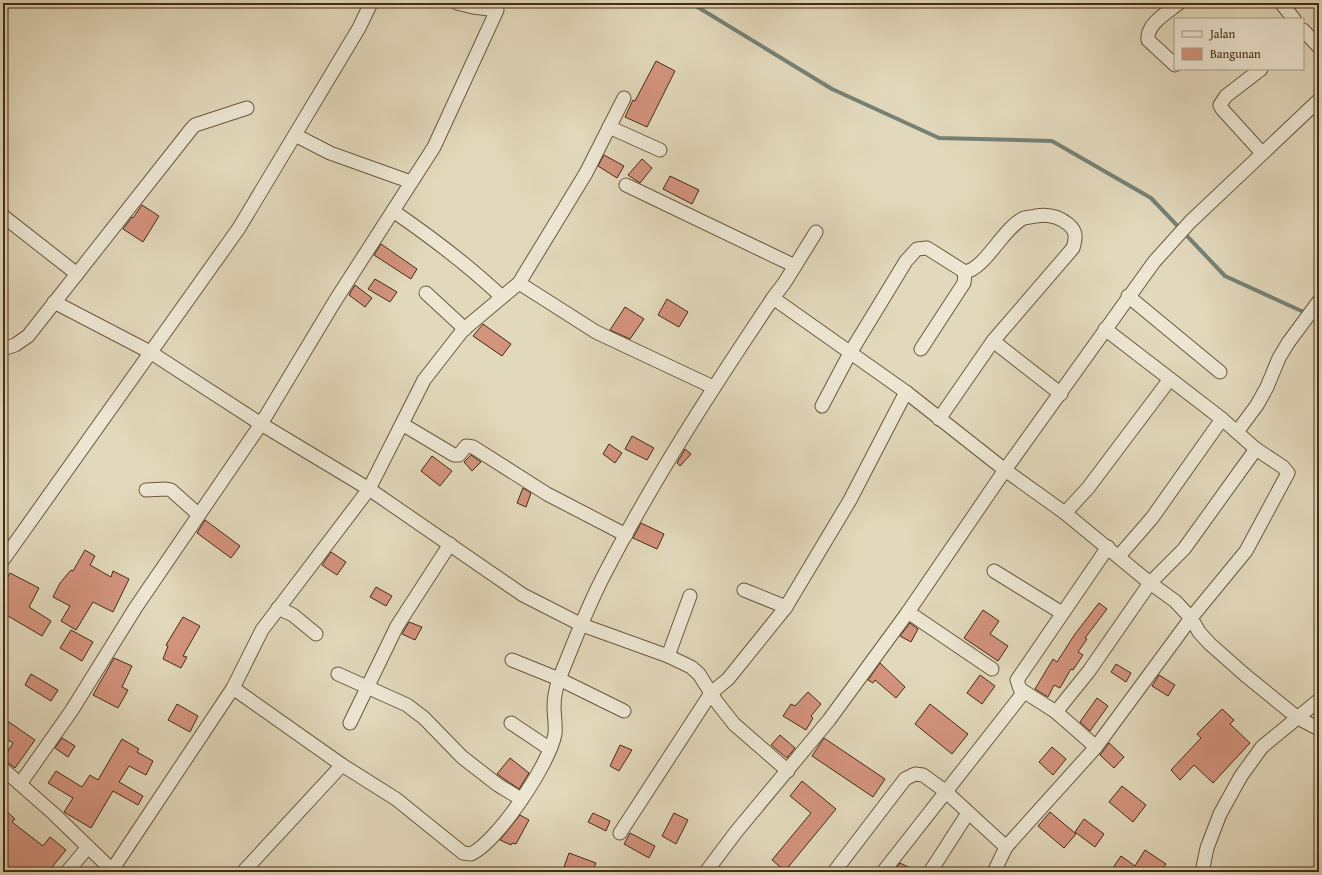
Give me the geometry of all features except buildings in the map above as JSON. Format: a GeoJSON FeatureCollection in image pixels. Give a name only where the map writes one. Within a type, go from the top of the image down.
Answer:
{"type":"FeatureCollection","features":[{"type":"Feature","properties":{"kind":"street"},"geometry":{"type":"LineString","coordinates":[[3,560],[239,228],[359,28],[371,3]]}},
{"type":"Feature","properties":{"kind":"street"},"geometry":{"type":"LineString","coordinates":[[20,784],[72,710],[136,607],[261,424],[335,301],[434,147],[497,10],[457,3]]}},
{"type":"Feature","properties":{"kind":"street"},"geometry":{"type":"LineString","coordinates":[[1174,64],[1148,40],[1147,33],[1151,27],[1179,3]]}},
{"type":"Feature","properties":{"kind":"street"},"geometry":{"type":"LineString","coordinates":[[1281,3],[1293,18]]}},
{"type":"Feature","properties":{"kind":"street"},"geometry":{"type":"LineString","coordinates":[[1304,33],[1319,47]]}},
{"type":"Feature","properties":{"kind":"street"},"geometry":{"type":"LineString","coordinates":[[1260,70],[1226,96],[1220,105],[1262,153]]}},
{"type":"Feature","properties":{"kind":"street"},"geometry":{"type":"LineString","coordinates":[[3,769],[113,871],[233,688],[262,630],[369,489],[424,380],[465,329],[519,283],[586,173],[624,98]]}},
{"type":"Feature","properties":{"kind":"street"},"geometry":{"type":"LineString","coordinates":[[706,872],[829,720],[908,612],[1005,470],[1061,394],[1128,296],[1154,262],[1190,222],[1319,100]]}},
{"type":"Feature","properties":{"kind":"street"},"geometry":{"type":"LineString","coordinates":[[3,349],[15,345],[28,336],[195,125],[246,108]]}},
{"type":"Feature","properties":{"kind":"street"},"geometry":{"type":"LineString","coordinates":[[609,127],[660,150]]}},
{"type":"Feature","properties":{"kind":"street"},"geometry":{"type":"LineString","coordinates":[[295,135],[336,156],[411,182]]}},
{"type":"Feature","properties":{"kind":"street"},"geometry":{"type":"LineString","coordinates":[[626,185],[795,266]]}},
{"type":"Feature","properties":{"kind":"street"},"geometry":{"type":"LineString","coordinates":[[393,211],[432,238],[476,273],[502,297]]}},
{"type":"Feature","properties":{"kind":"street"},"geometry":{"type":"LineString","coordinates":[[822,406],[850,353],[906,261],[917,249],[927,248],[965,272],[971,271],[1012,227],[1024,218],[1044,215],[1054,216],[1068,223],[1075,230],[1076,237],[1073,248],[992,341],[938,419]]}},
{"type":"Feature","properties":{"kind":"street"},"geometry":{"type":"LineString","coordinates":[[3,216],[77,274]]}},
{"type":"Feature","properties":{"kind":"street"},"geometry":{"type":"LineString","coordinates":[[233,688],[342,765],[396,799],[466,854],[471,854],[480,848],[501,826],[522,799],[550,749],[555,733],[555,695],[559,679],[602,578],[647,494],[713,387],[795,266],[816,232]]}},
{"type":"Feature","properties":{"kind":"street"},"geometry":{"type":"LineString","coordinates":[[921,349],[964,283],[965,272]]}},
{"type":"Feature","properties":{"kind":"street"},"geometry":{"type":"LineString","coordinates":[[519,283],[596,332],[713,387]]}},
{"type":"Feature","properties":{"kind":"street"},"geometry":{"type":"LineString","coordinates":[[426,293],[465,329]]}},
{"type":"Feature","properties":{"kind":"street"},"geometry":{"type":"LineString","coordinates":[[1128,296],[1220,372]]}},
{"type":"Feature","properties":{"kind":"street"},"geometry":{"type":"LineString","coordinates":[[773,298],[906,392],[938,419],[1005,470],[1065,513],[1150,583],[1175,601],[1192,618],[1199,632],[1210,644],[1245,675],[1298,718],[1319,729]]}},
{"type":"Feature","properties":{"kind":"street"},"geometry":{"type":"LineString","coordinates":[[1237,432],[1257,405],[1288,343],[1319,301]]}},
{"type":"Feature","properties":{"kind":"street"},"geometry":{"type":"LineString","coordinates":[[54,302],[150,352],[261,424],[369,489],[523,595],[582,624],[668,656],[691,667],[699,674],[734,724],[788,771]]}},
{"type":"Feature","properties":{"kind":"street"},"geometry":{"type":"LineString","coordinates":[[994,872],[1006,847],[1096,747],[1192,618],[1246,551],[1288,473],[1283,467],[1256,449],[1222,419],[1105,329]]}},
{"type":"Feature","properties":{"kind":"street"},"geometry":{"type":"LineString","coordinates":[[992,341],[1061,394]]}},
{"type":"Feature","properties":{"kind":"street"},"geometry":{"type":"LineString","coordinates":[[1065,513],[1088,488],[1170,379]]}},
{"type":"Feature","properties":{"kind":"street"},"geometry":{"type":"LineString","coordinates":[[620,832],[711,693],[728,679],[786,607],[850,500],[906,392]]}},
{"type":"Feature","properties":{"kind":"street"},"geometry":{"type":"LineString","coordinates":[[1119,556],[1152,518],[1222,419]]}},
{"type":"Feature","properties":{"kind":"street"},"geometry":{"type":"LineString","coordinates":[[402,424],[454,455],[459,456],[466,446],[473,447],[547,494],[626,535]]}},
{"type":"Feature","properties":{"kind":"street"},"geometry":{"type":"LineString","coordinates":[[1056,712],[1089,671],[1150,583],[1184,549],[1256,449]]}},
{"type":"Feature","properties":{"kind":"street"},"geometry":{"type":"LineString","coordinates":[[146,490],[171,490],[199,515]]}},
{"type":"Feature","properties":{"kind":"street"},"geometry":{"type":"LineString","coordinates":[[350,723],[397,626],[450,544]]}},
{"type":"Feature","properties":{"kind":"street"},"geometry":{"type":"LineString","coordinates":[[1096,747],[1056,712],[1024,692],[1017,684],[1017,680],[1108,547]]}},
{"type":"Feature","properties":{"kind":"street"},"geometry":{"type":"LineString","coordinates":[[994,571],[1062,613]]}},
{"type":"Feature","properties":{"kind":"street"},"geometry":{"type":"LineString","coordinates":[[744,590],[786,607]]}},
{"type":"Feature","properties":{"kind":"street"},"geometry":{"type":"LineString","coordinates":[[668,656],[690,596]]}},
{"type":"Feature","properties":{"kind":"street"},"geometry":{"type":"LineString","coordinates":[[278,608],[293,615],[316,634]]}},
{"type":"Feature","properties":{"kind":"street"},"geometry":{"type":"LineString","coordinates":[[908,612],[992,669]]}},
{"type":"Feature","properties":{"kind":"street"},"geometry":{"type":"LineString","coordinates":[[512,660],[559,679],[624,711]]}},
{"type":"Feature","properties":{"kind":"street"},"geometry":{"type":"LineString","coordinates":[[338,674],[407,705],[424,718],[462,757],[498,785],[522,799]]}},
{"type":"Feature","properties":{"kind":"street"},"geometry":{"type":"LineString","coordinates":[[883,872],[944,791],[1024,692]]}},
{"type":"Feature","properties":{"kind":"street"},"geometry":{"type":"LineString","coordinates":[[1202,872],[1207,848],[1220,814],[1242,776],[1262,747],[1319,700]]}},
{"type":"Feature","properties":{"kind":"street"},"geometry":{"type":"LineString","coordinates":[[511,723],[550,749]]}},
{"type":"Feature","properties":{"kind":"street"},"geometry":{"type":"LineString","coordinates":[[243,872],[342,765]]}},
{"type":"Feature","properties":{"kind":"street"},"geometry":{"type":"LineString","coordinates":[[834,872],[905,779],[914,774],[923,776],[944,791],[1006,847]]}},
{"type":"Feature","properties":{"kind":"street"},"geometry":{"type":"LineString","coordinates":[[930,872],[968,813]]}},
{"type":"Feature","properties":{"kind":"street"},"geometry":{"type":"LineString","coordinates":[[66,872],[88,847]]}},
{"type":"Feature","properties":{"kind":"waterway"},"geometry":{"type":"LineString","coordinates":[[691,3],[832,89],[939,138],[1052,141],[1151,198],[1225,276],[1319,319]]}}]}
